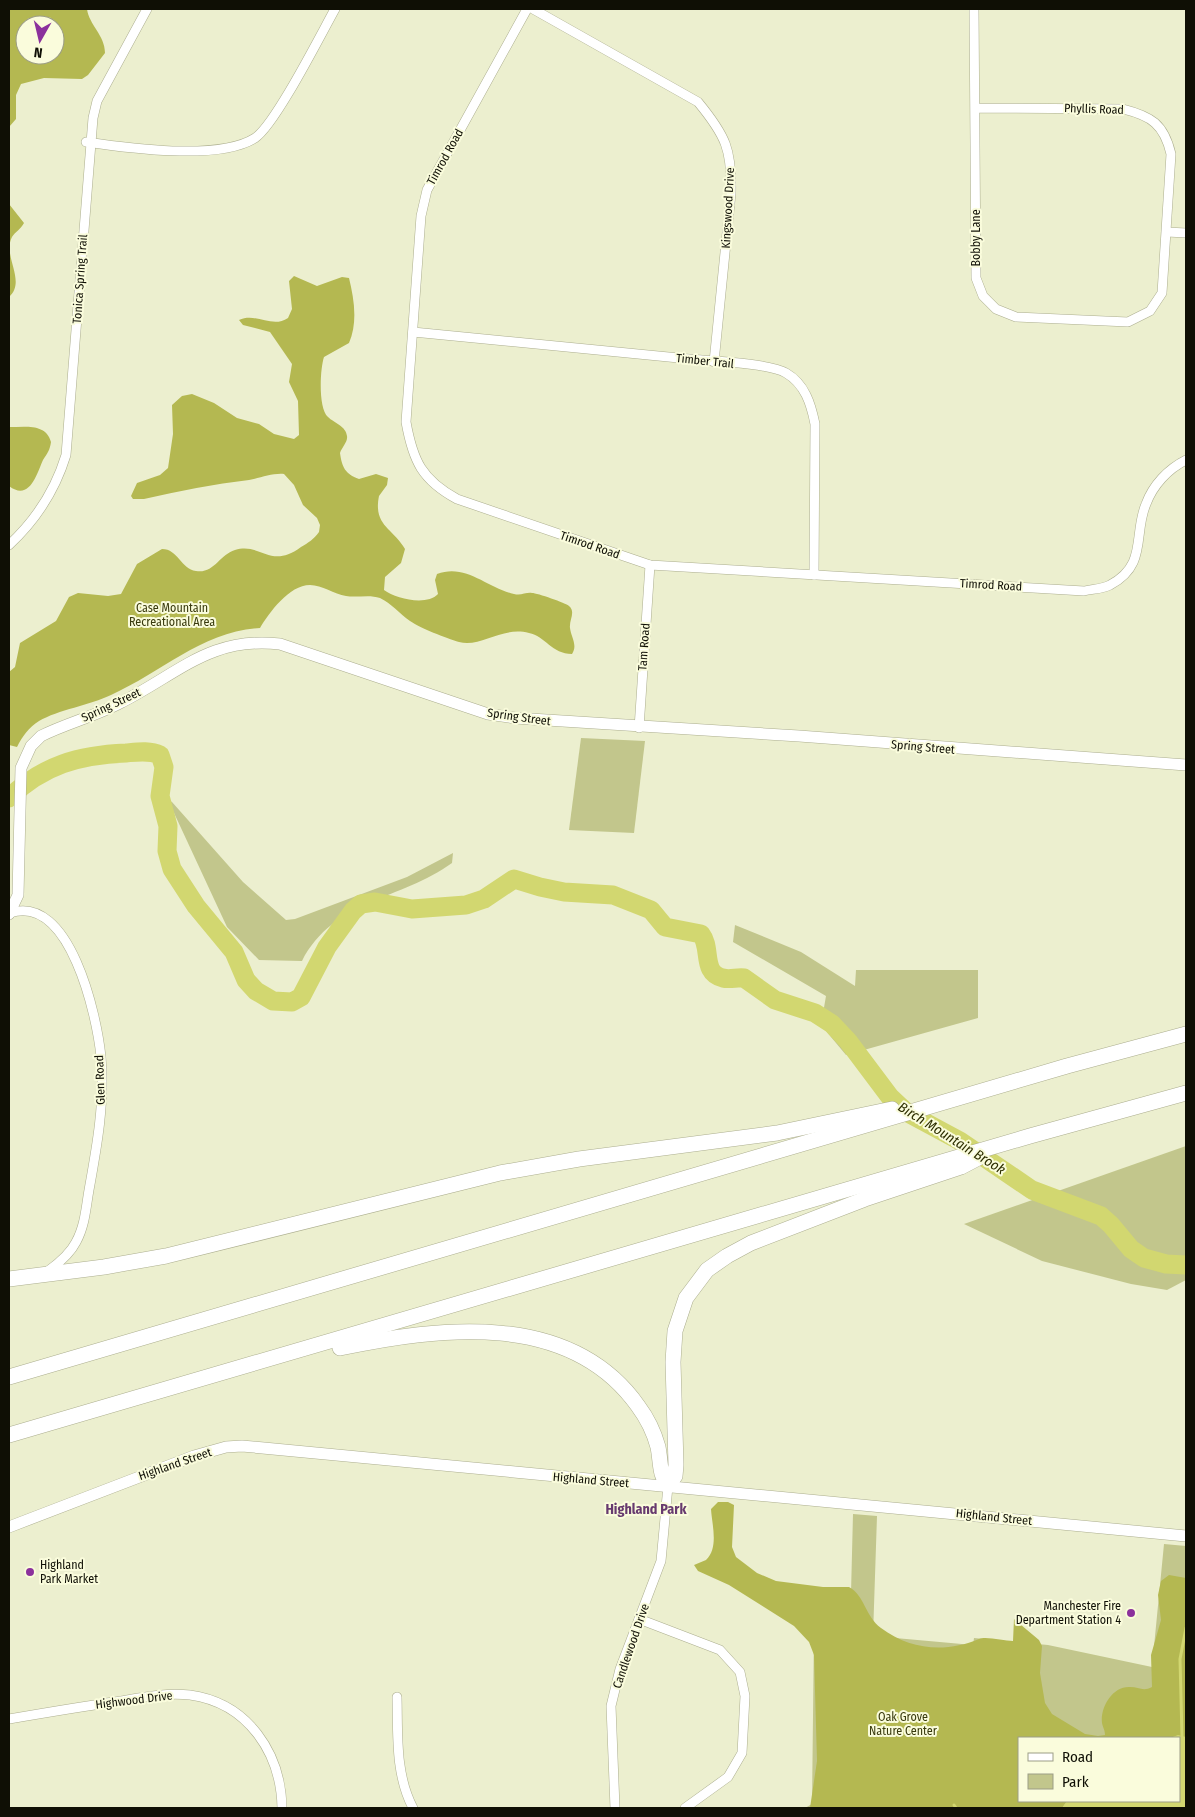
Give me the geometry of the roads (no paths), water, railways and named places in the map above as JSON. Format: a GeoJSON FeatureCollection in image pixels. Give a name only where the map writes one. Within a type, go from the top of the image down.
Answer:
{"type":"FeatureCollection","features":[{"type":"Feature","properties":{"kind":"highway"},"geometry":{"type":"LineString","coordinates":[[9,1377],[970,1094],[1186,1034]]}},
{"type":"Feature","properties":{"kind":"highway"},"geometry":{"type":"LineString","coordinates":[[9,1435],[920,1174],[969,1164],[993,1147],[1186,1093]]}},
{"type":"Feature","properties":{"kind":"highway"},"geometry":{"type":"LineString","coordinates":[[9,1279],[104,1267],[166,1256],[500,1173],[579,1160],[777,1133],[887,1109],[931,1106]]}},
{"type":"Feature","properties":{"kind":"highway"},"geometry":{"type":"LineString","coordinates":[[279,1357],[313,1353],[411,1334],[451,1330],[496,1332],[550,1344],[592,1364],[620,1385],[634,1400],[653,1431],[658,1448],[661,1475],[668,1486],[674,1476],[676,1465],[674,1338],[682,1306],[701,1276],[726,1256],[751,1243],[920,1174]]}},
{"type":"Feature","properties":{"kind":"street","name":"Tonica Spring Trail"},"geometry":{"type":"LineString","coordinates":[[9,545],[44,506],[60,473],[66,455],[88,143],[97,101],[148,9]]}},
{"type":"Feature","properties":{"kind":"street"},"geometry":{"type":"LineString","coordinates":[[88,143],[204,151],[235,148],[256,137],[270,120],[335,9]]}},
{"type":"Feature","properties":{"kind":"street","name":"Timrod Road"},"geometry":{"type":"LineString","coordinates":[[527,9],[427,190],[422,216],[406,422],[410,447],[421,470],[437,488],[457,499],[650,565],[1084,591],[1110,585],[1130,568],[1139,546],[1145,506],[1154,488],[1174,466],[1186,460]]}},
{"type":"Feature","properties":{"kind":"street","name":"Kingswood Drive"},"geometry":{"type":"LineString","coordinates":[[533,9],[698,102],[714,122],[726,142],[732,167],[731,193],[714,362]]}},
{"type":"Feature","properties":{"kind":"street","name":"Bobby Lane"},"geometry":{"type":"LineString","coordinates":[[974,9],[976,278],[983,296],[996,309],[1016,317],[1128,322],[1150,311],[1162,293],[1167,232]]}},
{"type":"Feature","properties":{"kind":"street","name":"Phyllis Road"},"geometry":{"type":"LineString","coordinates":[[976,108],[1123,109],[1142,114],[1156,122],[1167,138],[1171,154],[1167,232]]}},
{"type":"Feature","properties":{"kind":"street"},"geometry":{"type":"LineString","coordinates":[[1167,232],[1186,233]]}},
{"type":"Feature","properties":{"kind":"street","name":"Timber Trail"},"geometry":{"type":"LineString","coordinates":[[413,332],[769,368],[786,373],[801,386],[811,403],[815,424],[814,575]]}},
{"type":"Feature","properties":{"kind":"street","name":"Tam Road"},"geometry":{"type":"LineString","coordinates":[[639,728],[650,565]]}},
{"type":"Feature","properties":{"kind":"street","name":"Spring Street"},"geometry":{"type":"LineString","coordinates":[[10,914],[18,895],[20,782],[23,759],[41,736],[122,702],[206,653],[240,643],[280,644],[488,714],[515,718],[639,728],[799,736],[1186,765]]}},
{"type":"Feature","properties":{"kind":"street","name":"Glen Road"},"geometry":{"type":"LineString","coordinates":[[10,914],[22,909],[44,916],[58,930],[73,954],[88,992],[101,1057],[101,1124],[78,1238],[62,1260],[41,1275]]}},
{"type":"Feature","properties":{"kind":"street","name":"Highland Street"},"geometry":{"type":"LineString","coordinates":[[9,1526],[194,1456],[226,1447],[242,1446],[1186,1536]]}},
{"type":"Feature","properties":{"kind":"street","name":"Candlewood Drive"},"geometry":{"type":"LineString","coordinates":[[615,1808],[611,1706],[620,1669],[662,1555],[668,1486]]}},
{"type":"Feature","properties":{"kind":"street"},"geometry":{"type":"LineString","coordinates":[[639,1619],[720,1650],[740,1672],[745,1696],[742,1753],[728,1777],[684,1808]]}},
{"type":"Feature","properties":{"kind":"street","name":"Highwood Drive"},"geometry":{"type":"LineString","coordinates":[[9,1719],[158,1695],[190,1695],[220,1704],[248,1721],[265,1742],[277,1768],[282,1808]]}},
{"type":"Feature","properties":{"kind":"street"},"geometry":{"type":"LineString","coordinates":[[397,1697],[400,1771],[406,1796],[413,1808]]}},
{"type":"Feature","properties":{"kind":"waterway","name":"Birch Mountain Brook"},"geometry":{"type":"LineString","coordinates":[[9,798],[35,777],[77,759],[139,752],[152,752],[160,755],[164,767],[160,796],[168,826],[167,851],[172,869],[196,906],[234,952],[246,980],[256,991],[273,1001],[292,1002],[301,997],[327,947],[353,911],[361,904],[375,902],[412,909],[466,905],[484,899],[514,879],[564,892],[613,895],[651,910],[665,927],[701,934],[706,946],[709,966],[716,975],[726,979],[744,978],[775,1000],[815,1013],[832,1024],[848,1041],[890,1097],[906,1112],[960,1141],[1032,1190],[1101,1216],[1131,1249],[1144,1258],[1166,1264],[1186,1265]]}},
{"type":"Feature","properties":{"kind":"waterway"},"geometry":{"type":"LineString","coordinates":[[1180,1742],[1182,1736],[1180,1659],[1186,1628]]}},
{"type":"Feature","properties":{"kind":"place","name":"Highland Park Market"},"geometry":{"type":"Point","coordinates":[30,1572]}},
{"type":"Feature","properties":{"kind":"place","name":"Manchester Fire Department Station 4"},"geometry":{"type":"Point","coordinates":[1131,1613]}},
{"type":"Feature","properties":{"kind":"district","name":"Highland Park"},"geometry":{"type":"Point","coordinates":[646,1509]}},
{"type":"Feature","properties":{"kind":"park label","name":"Case Mountain Recreational Area"},"geometry":{"type":"Point","coordinates":[172,615]}},
{"type":"Feature","properties":{"kind":"park label","name":"Oak Grove Nature Center"},"geometry":{"type":"Point","coordinates":[903,1724]}}]}
